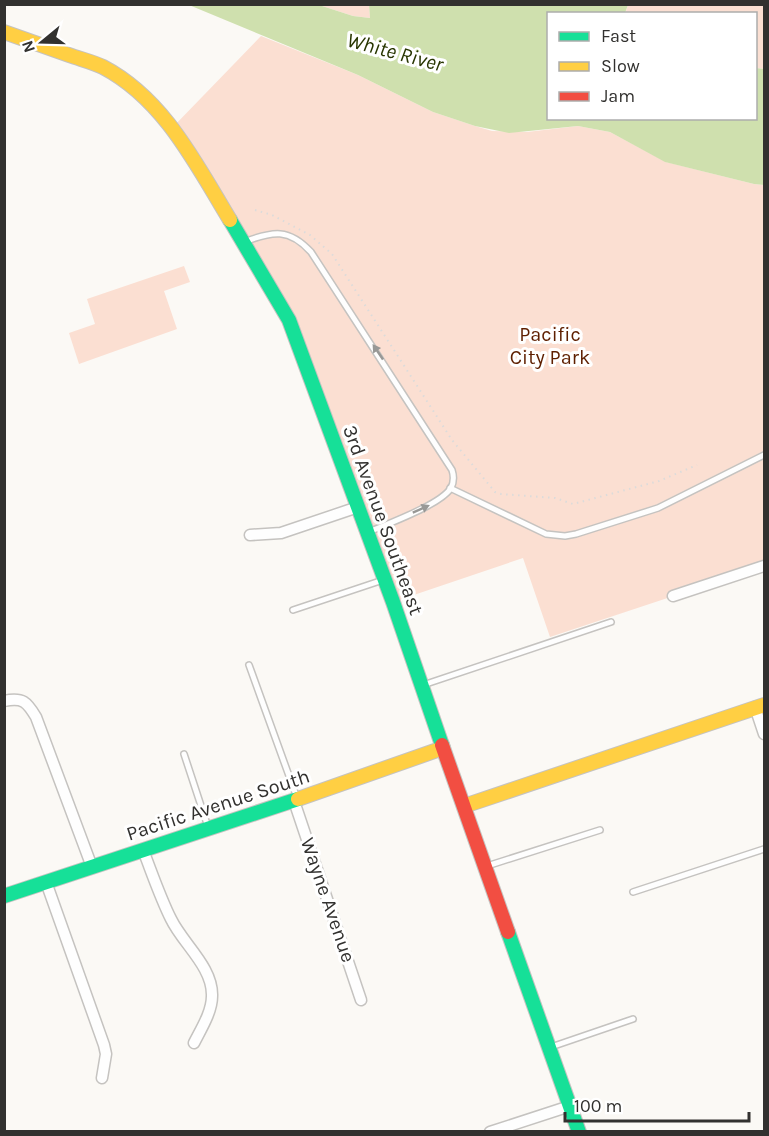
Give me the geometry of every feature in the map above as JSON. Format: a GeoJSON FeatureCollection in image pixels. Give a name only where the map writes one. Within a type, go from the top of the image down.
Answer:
{"type":"FeatureCollection","features":[{"type":"Feature","properties":{"kind":"street","name":"3rd Avenue Southeast"},"geometry":{"type":"LineString","coordinates":[[4,32],[100,66],[136,89],[172,128],[192,157],[289,320],[385,580],[442,748],[579,1131]]}},
{"type":"Feature","properties":{"kind":"street"},"geometry":{"type":"LineString","coordinates":[[250,535],[265,536],[281,533],[358,507]]}},
{"type":"Feature","properties":{"kind":"street"},"geometry":{"type":"LineString","coordinates":[[673,596],[765,566]]}},
{"type":"Feature","properties":{"kind":"street"},"geometry":{"type":"LineString","coordinates":[[4,701],[16,698],[24,702],[36,717],[92,867]]}},
{"type":"Feature","properties":{"kind":"street"},"geometry":{"type":"LineString","coordinates":[[464,806],[760,706],[765,734]]}},
{"type":"Feature","properties":{"kind":"street","name":"Pacific Avenue South"},"geometry":{"type":"LineString","coordinates":[[4,896],[296,800],[442,748]]}},
{"type":"Feature","properties":{"kind":"street","name":"Wayne Avenue"},"geometry":{"type":"LineString","coordinates":[[296,800],[361,1000]]}},
{"type":"Feature","properties":{"kind":"street"},"geometry":{"type":"LineString","coordinates":[[143,850],[170,917],[211,983],[211,1006],[194,1043]]}},
{"type":"Feature","properties":{"kind":"street"},"geometry":{"type":"LineString","coordinates":[[46,882],[104,1045],[106,1054],[102,1077]]}},
{"type":"Feature","properties":{"kind":"street"},"geometry":{"type":"LineString","coordinates":[[490,1131],[570,1106]]}},
{"type":"Feature","properties":{"kind":"lane"},"geometry":{"type":"LineString","coordinates":[[243,242],[262,235],[286,234],[295,238],[311,252],[452,470],[454,476],[450,488],[431,504],[367,532]]}},
{"type":"Feature","properties":{"kind":"lane"},"geometry":{"type":"LineString","coordinates":[[450,488],[546,534],[564,536],[658,508],[765,455]]}},
{"type":"Feature","properties":{"kind":"lane"},"geometry":{"type":"LineString","coordinates":[[293,610],[385,580]]}},
{"type":"Feature","properties":{"kind":"lane"},"geometry":{"type":"LineString","coordinates":[[421,685],[612,622]]}},
{"type":"Feature","properties":{"kind":"lane"},"geometry":{"type":"LineString","coordinates":[[249,665],[296,800]]}},
{"type":"Feature","properties":{"kind":"lane"},"geometry":{"type":"LineString","coordinates":[[184,754],[209,828]]}},
{"type":"Feature","properties":{"kind":"lane"},"geometry":{"type":"LineString","coordinates":[[485,866],[600,830]]}},
{"type":"Feature","properties":{"kind":"lane"},"geometry":{"type":"LineString","coordinates":[[633,892],[765,849]]}},
{"type":"Feature","properties":{"kind":"lane"},"geometry":{"type":"LineString","coordinates":[[549,1048],[633,1019]]}},
{"type":"Feature","properties":{"kind":"path"},"geometry":{"type":"LineString","coordinates":[[255,210],[272,215],[310,235],[332,254],[452,440],[495,492],[555,498],[573,504],[659,481],[697,465]]}},
{"type":"Feature","properties":{"kind":"green space"},"geometry":{"type":"Polygon","coordinates":[[[319,5],[369,5],[370,18],[353,16],[319,5]]]}},
{"type":"Feature","properties":{"kind":"green space"},"geometry":{"type":"Polygon","coordinates":[[[628,5],[764,5],[764,69],[757,68],[757,12],[626,12],[628,5]]]}},
{"type":"Feature","properties":{"kind":"green space","name":"Pacific City Park"},"geometry":{"type":"Polygon","coordinates":[[[261,36],[358,75],[433,112],[475,126],[492,131],[527,132],[578,126],[610,132],[666,162],[764,185],[764,566],[550,637],[523,558],[393,602],[289,320],[172,128],[261,36]]]}},
{"type":"Feature","properties":{"kind":"green space"},"geometry":{"type":"Polygon","coordinates":[[[184,266],[190,282],[164,291],[177,329],[79,364],[69,333],[95,324],[87,299],[184,266]]]}},
{"type":"Feature","properties":{"kind":"water","name":"White River"},"geometry":{"type":"Polygon","coordinates":[[[189,5],[319,5],[353,16],[370,18],[369,5],[628,5],[625,12],[547,12],[547,120],[757,120],[757,68],[764,69],[764,185],[665,162],[610,132],[578,126],[509,133],[475,126],[433,112],[358,75],[189,5]]]}},
{"type":"Feature","properties":{"kind":"traffic: fast"},"geometry":{"type":"LineString","coordinates":[[230,220],[289,320],[393,602],[442,745]]}},
{"type":"Feature","properties":{"kind":"traffic: fast"},"geometry":{"type":"LineString","coordinates":[[4,896],[298,799]]}},
{"type":"Feature","properties":{"kind":"traffic: fast"},"geometry":{"type":"LineString","coordinates":[[508,932],[579,1132]]}},
{"type":"Feature","properties":{"kind":"traffic: slow"},"geometry":{"type":"LineString","coordinates":[[4,32],[99,65],[125,80],[144,97],[177,134],[230,220]]}},
{"type":"Feature","properties":{"kind":"traffic: slow"},"geometry":{"type":"LineString","coordinates":[[464,806],[764,705]]}},
{"type":"Feature","properties":{"kind":"traffic: slow"},"geometry":{"type":"LineString","coordinates":[[298,799],[443,748]]}},
{"type":"Feature","properties":{"kind":"traffic: jam"},"geometry":{"type":"LineString","coordinates":[[442,745],[508,932]]}}]}
